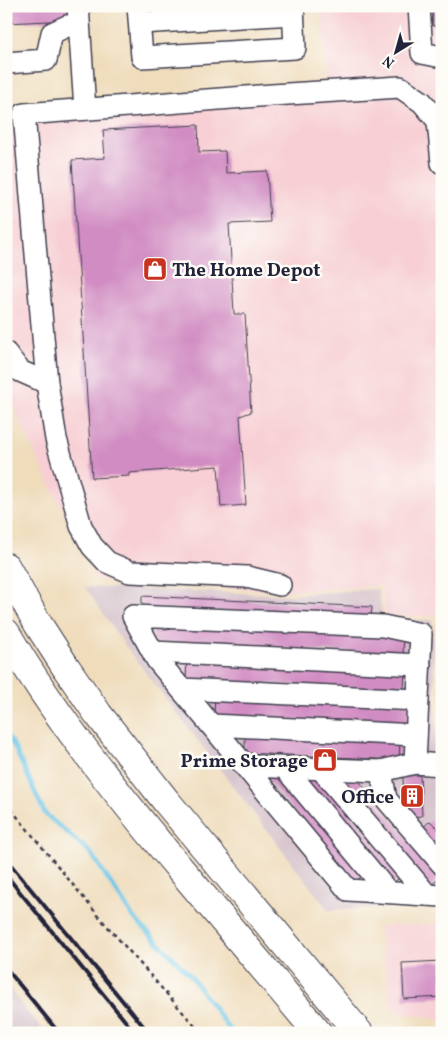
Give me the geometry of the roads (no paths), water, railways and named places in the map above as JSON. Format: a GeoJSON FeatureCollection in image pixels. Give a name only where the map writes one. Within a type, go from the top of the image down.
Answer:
{"type":"FeatureCollection","features":[{"type":"Feature","properties":{"kind":"highway"},"geometry":{"type":"LineString","coordinates":[[6,567],[38,624],[98,714],[160,794],[359,1033]]}},
{"type":"Feature","properties":{"kind":"highway"},"geometry":{"type":"LineString","coordinates":[[6,633],[61,718],[100,770],[140,821],[318,1033]]}},
{"type":"Feature","properties":{"kind":"lane"},"geometry":{"type":"LineString","coordinates":[[419,6],[422,53],[442,57]]}},
{"type":"Feature","properties":{"kind":"lane"},"geometry":{"type":"LineString","coordinates":[[293,10],[295,48],[142,58],[139,15],[293,10]]}},
{"type":"Feature","properties":{"kind":"lane"},"geometry":{"type":"LineString","coordinates":[[6,63],[46,60],[52,33],[67,26],[78,16]]}},
{"type":"Feature","properties":{"kind":"lane"},"geometry":{"type":"LineString","coordinates":[[78,16],[85,109]]}},
{"type":"Feature","properties":{"kind":"lane"},"geometry":{"type":"LineString","coordinates":[[280,585],[247,577],[130,572],[107,562],[92,546],[81,526],[56,439],[47,383],[15,115],[400,87],[422,102],[438,121],[442,163]]}},
{"type":"Feature","properties":{"kind":"lane"},"geometry":{"type":"LineString","coordinates":[[6,353],[20,371],[47,383]]}},
{"type":"Feature","properties":{"kind":"lane"},"geometry":{"type":"LineString","coordinates":[[415,763],[421,634],[384,626],[133,616],[157,660],[348,890],[434,896]]}},
{"type":"Feature","properties":{"kind":"lane"},"geometry":{"type":"LineString","coordinates":[[153,652],[420,665]]}},
{"type":"Feature","properties":{"kind":"lane"},"geometry":{"type":"LineString","coordinates":[[181,689],[418,700]]}},
{"type":"Feature","properties":{"kind":"lane"},"geometry":{"type":"LineString","coordinates":[[211,725],[416,735]]}},
{"type":"Feature","properties":{"kind":"lane"},"geometry":{"type":"LineString","coordinates":[[246,766],[381,771],[415,763],[442,766]]}},
{"type":"Feature","properties":{"kind":"lane"},"geometry":{"type":"LineString","coordinates":[[285,768],[388,892]]}},
{"type":"Feature","properties":{"kind":"lane"},"geometry":{"type":"LineString","coordinates":[[321,769],[434,896]]}},
{"type":"Feature","properties":{"kind":"lane"},"geometry":{"type":"LineString","coordinates":[[381,771],[386,799],[442,864]]}},
{"type":"Feature","properties":{"kind":"waterway"},"geometry":{"type":"LineString","coordinates":[[6,735],[13,744],[45,814],[90,852],[133,917],[190,975],[232,1033]]}},
{"type":"Feature","properties":{"kind":"railway"},"geometry":{"type":"LineString","coordinates":[[6,859],[149,1033]]}},
{"type":"Feature","properties":{"kind":"railway"},"geometry":{"type":"LineString","coordinates":[[6,875],[135,1033]]}},
{"type":"Feature","properties":{"kind":"railway"},"geometry":{"type":"LineString","coordinates":[[6,968],[59,1033]]}},
{"type":"Feature","properties":{"kind":"place","name":"The Home Depot"},"geometry":{"type":"Point","coordinates":[155,269]}},
{"type":"Feature","properties":{"kind":"place","name":"Prime Storage"},"geometry":{"type":"Point","coordinates":[325,760]}},
{"type":"Feature","properties":{"kind":"place","name":"Office"},"geometry":{"type":"Point","coordinates":[412,796]}}]}
